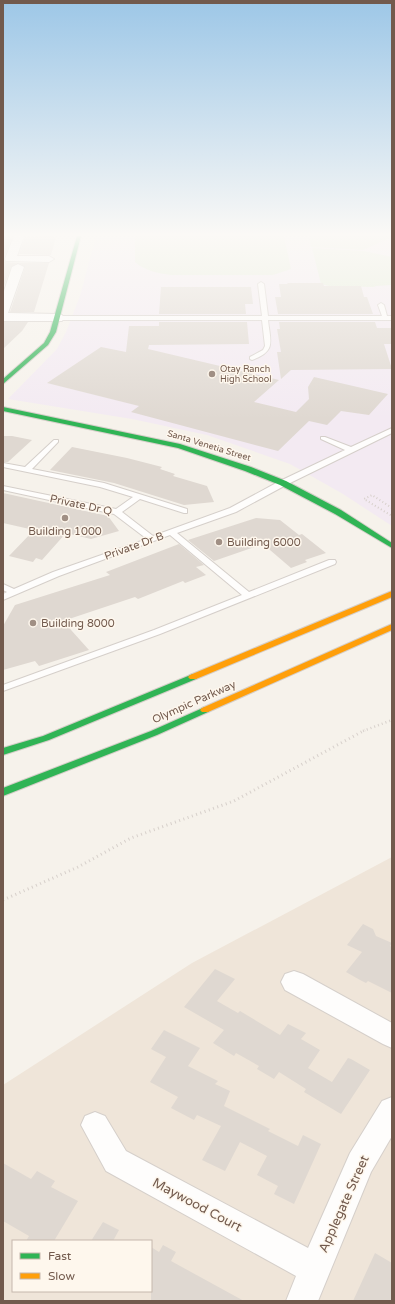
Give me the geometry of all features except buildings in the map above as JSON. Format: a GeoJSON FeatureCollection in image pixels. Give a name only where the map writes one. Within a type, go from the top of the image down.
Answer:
{"type":"FeatureCollection","features":[{"type":"Feature","properties":{"kind":"street"},"geometry":{"type":"LineString","coordinates":[[3,312],[6,297]]}},
{"type":"Feature","properties":{"kind":"street"},"geometry":{"type":"LineString","coordinates":[[3,382],[46,344],[53,332],[63,297]]}},
{"type":"Feature","properties":{"kind":"street"},"geometry":{"type":"LineString","coordinates":[[3,316],[58,318]]}},
{"type":"Feature","properties":{"kind":"street","name":"Santa Venetia Street"},"geometry":{"type":"LineString","coordinates":[[3,410],[180,446],[248,469],[283,483],[338,512],[392,546]]}},
{"type":"Feature","properties":{"kind":"street","name":"Olympic Parkway"},"geometry":{"type":"LineString","coordinates":[[3,752],[53,735],[392,594]]}},
{"type":"Feature","properties":{"kind":"street","name":"Olympic Parkway"},"geometry":{"type":"LineString","coordinates":[[3,792],[154,733],[392,627]]}},
{"type":"Feature","properties":{"kind":"street"},"geometry":{"type":"LineString","coordinates":[[294,982],[392,1036]]}},
{"type":"Feature","properties":{"kind":"street","name":"Applegate Street"},"geometry":{"type":"LineString","coordinates":[[302,1301],[360,1163],[392,1110]]}},
{"type":"Feature","properties":{"kind":"street","name":"Maywood Court"},"geometry":{"type":"LineString","coordinates":[[95,1125],[116,1161],[315,1269]]}},
{"type":"Feature","properties":{"kind":"lane"},"geometry":{"type":"LineString","coordinates":[[252,358],[265,351],[268,346],[262,297]]}},
{"type":"Feature","properties":{"kind":"lane"},"geometry":{"type":"LineString","coordinates":[[381,305],[385,318]]}},
{"type":"Feature","properties":{"kind":"lane"},"geometry":{"type":"LineString","coordinates":[[58,318],[392,318]]}},
{"type":"Feature","properties":{"kind":"lane","name":"Private Dr B"},"geometry":{"type":"LineString","coordinates":[[3,597],[152,539],[233,510],[283,483],[392,430]]}},
{"type":"Feature","properties":{"kind":"lane"},"geometry":{"type":"LineString","coordinates":[[323,438],[351,450]]}},
{"type":"Feature","properties":{"kind":"lane"},"geometry":{"type":"LineString","coordinates":[[27,470],[56,441]]}},
{"type":"Feature","properties":{"kind":"lane"},"geometry":{"type":"LineString","coordinates":[[3,465],[101,485],[184,511]]}},
{"type":"Feature","properties":{"kind":"lane","name":"Private Dr Q"},"geometry":{"type":"LineString","coordinates":[[3,488],[117,512],[152,539]]}},
{"type":"Feature","properties":{"kind":"lane"},"geometry":{"type":"LineString","coordinates":[[117,512],[139,496]]}},
{"type":"Feature","properties":{"kind":"lane"},"geometry":{"type":"LineString","coordinates":[[171,532],[248,596]]}},
{"type":"Feature","properties":{"kind":"lane"},"geometry":{"type":"LineString","coordinates":[[3,688],[150,635],[332,562]]}},
{"type":"Feature","properties":{"kind":"lane"},"geometry":{"type":"LineString","coordinates":[[3,587],[13,592]]}},
{"type":"Feature","properties":{"kind":"path"},"geometry":{"type":"LineString","coordinates":[[392,508],[372,496],[364,498],[392,516]]}},
{"type":"Feature","properties":{"kind":"path"},"geometry":{"type":"LineString","coordinates":[[3,900],[78,867],[131,838],[167,824],[234,802],[365,730],[392,720]]}},
{"type":"Feature","properties":{"kind":"shaded area","name":"Otay Ranch High School"},"geometry":{"type":"Polygon","coordinates":[[[80,297],[392,297],[392,526],[343,494],[290,464],[207,435],[132,419],[8,399],[57,349],[66,332],[80,297]]]}},
{"type":"Feature","properties":{"kind":"shaded area"},"geometry":{"type":"Polygon","coordinates":[[[392,857],[392,1301],[3,1301],[3,1085],[192,963],[392,857]]]}},
{"type":"Feature","properties":{"kind":"traffic: fast"},"geometry":{"type":"LineString","coordinates":[[3,382],[46,344],[53,332],[63,297]]}},
{"type":"Feature","properties":{"kind":"traffic: fast"},"geometry":{"type":"LineString","coordinates":[[3,409],[180,446],[248,469],[283,483],[338,512],[392,546]]}},
{"type":"Feature","properties":{"kind":"traffic: fast"},"geometry":{"type":"LineString","coordinates":[[3,752],[46,738],[193,677]]}},
{"type":"Feature","properties":{"kind":"traffic: fast"},"geometry":{"type":"LineString","coordinates":[[3,792],[154,733],[205,710]]}},
{"type":"Feature","properties":{"kind":"traffic: slow"},"geometry":{"type":"LineString","coordinates":[[193,677],[392,594]]}},
{"type":"Feature","properties":{"kind":"traffic: slow"},"geometry":{"type":"LineString","coordinates":[[205,710],[392,627]]}},
{"type":"Feature","properties":{"kind":"place","name":"Otay Ranch High School"},"geometry":{"type":"Point","coordinates":[212,374]}},
{"type":"Feature","properties":{"kind":"place","name":"Building 1000"},"geometry":{"type":"Point","coordinates":[65,518]}},
{"type":"Feature","properties":{"kind":"place","name":"Building 6000"},"geometry":{"type":"Point","coordinates":[219,542]}},
{"type":"Feature","properties":{"kind":"place","name":"Building 8000"},"geometry":{"type":"Point","coordinates":[33,623]}}]}
